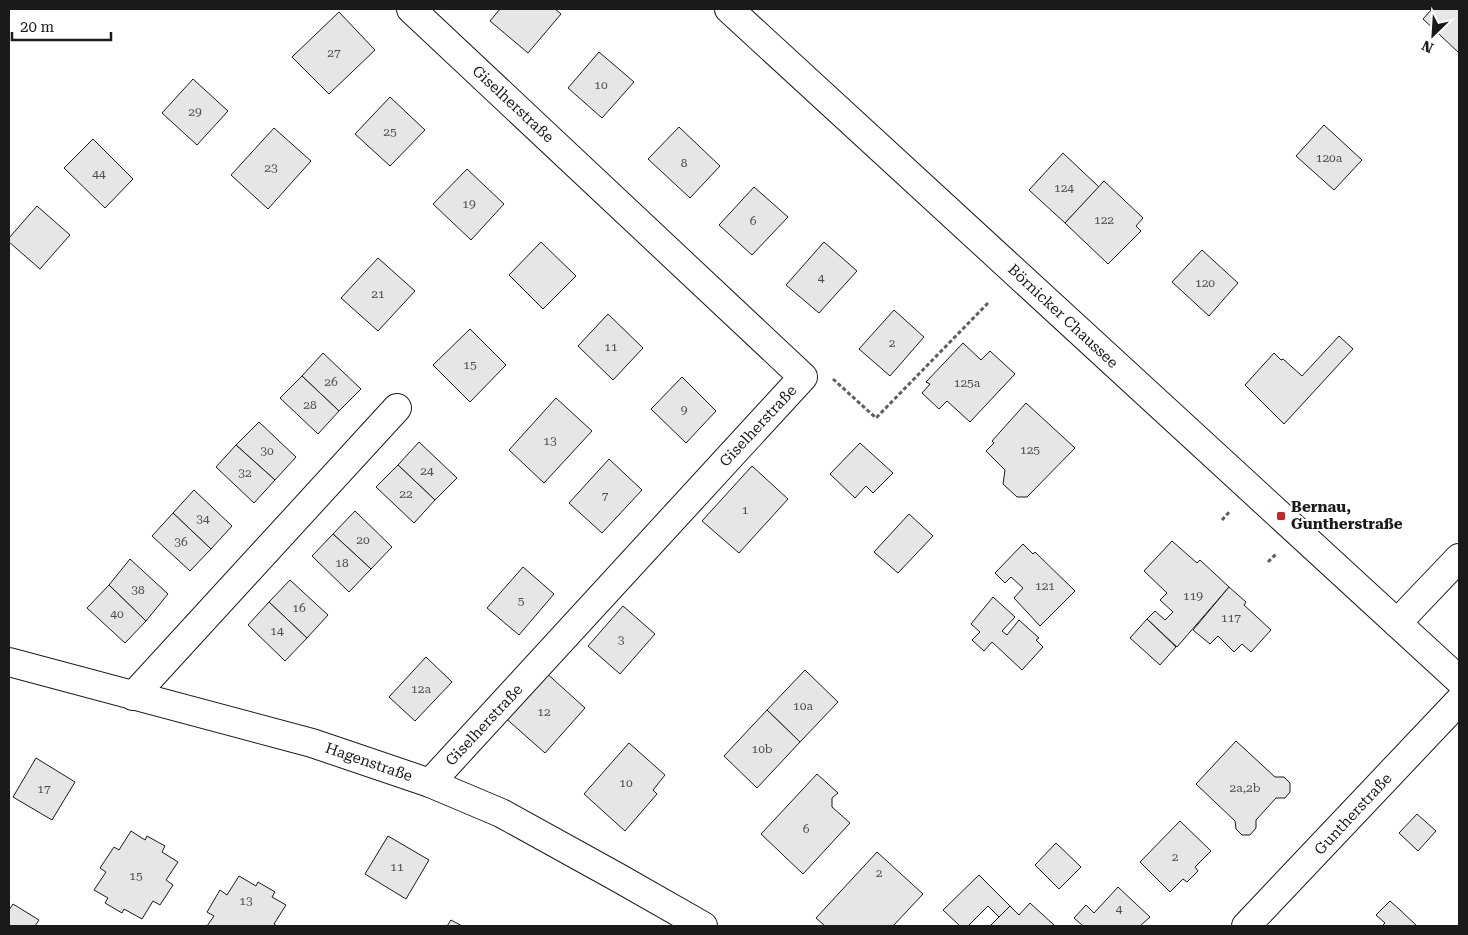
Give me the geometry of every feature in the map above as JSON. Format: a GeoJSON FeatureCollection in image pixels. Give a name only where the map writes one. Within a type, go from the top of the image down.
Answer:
{"type":"FeatureCollection","features":[{"type":"Feature","properties":{"kind":"street","name":"Giselherstraße"},"geometry":{"type":"LineString","coordinates":[[411,9],[803,377],[430,783]]}},
{"type":"Feature","properties":{"kind":"street","name":"Börnicker Chaussee"},"geometry":{"type":"LineString","coordinates":[[729,9],[1459,680]]}},
{"type":"Feature","properties":{"kind":"street"},"geometry":{"type":"LineString","coordinates":[[133,696],[397,408]]}},
{"type":"Feature","properties":{"kind":"street"},"geometry":{"type":"LineString","coordinates":[[1397,623],[1459,558]]}},
{"type":"Feature","properties":{"kind":"street","name":"Hagenstraße"},"geometry":{"type":"LineString","coordinates":[[9,662],[312,743],[430,783],[501,813],[617,876],[703,926]]}},
{"type":"Feature","properties":{"kind":"street","name":"Guntherstraße"},"geometry":{"type":"LineString","coordinates":[[1246,926],[1459,701]]}},
{"type":"Feature","properties":{"kind":"path"},"geometry":{"type":"LineString","coordinates":[[830,376],[876,418],[988,303]]}},
{"type":"Feature","properties":{"kind":"building"},"geometry":{"type":"Polygon","coordinates":[[[500,9],[555,9],[561,14],[528,53],[490,21],[500,9]]]}},
{"type":"Feature","properties":{"kind":"building"},"geometry":{"type":"Polygon","coordinates":[[[1432,9],[1459,9],[1459,53],[1423,19],[1432,9]]]}},
{"type":"Feature","properties":{"kind":"building"},"geometry":{"type":"Polygon","coordinates":[[[339,12],[375,50],[329,94],[292,57],[339,12]]]}},
{"type":"Feature","properties":{"kind":"building"},"geometry":{"type":"Polygon","coordinates":[[[599,52],[634,82],[602,118],[568,88],[599,52]]]}},
{"type":"Feature","properties":{"kind":"building"},"geometry":{"type":"Polygon","coordinates":[[[193,79],[228,111],[197,145],[162,113],[193,79]]]}},
{"type":"Feature","properties":{"kind":"building"},"geometry":{"type":"Polygon","coordinates":[[[390,97],[425,130],[390,166],[355,134],[390,97]]]}},
{"type":"Feature","properties":{"kind":"building"},"geometry":{"type":"Polygon","coordinates":[[[1324,125],[1362,160],[1334,190],[1296,156],[1324,125]]]}},
{"type":"Feature","properties":{"kind":"building"},"geometry":{"type":"Polygon","coordinates":[[[679,127],[720,166],[690,198],[648,159],[679,127]]]}},
{"type":"Feature","properties":{"kind":"building"},"geometry":{"type":"Polygon","coordinates":[[[274,128],[311,161],[268,209],[231,175],[274,128]]]}},
{"type":"Feature","properties":{"kind":"building"},"geometry":{"type":"Polygon","coordinates":[[[93,139],[133,179],[105,208],[64,168],[93,139]]]}},
{"type":"Feature","properties":{"kind":"building"},"geometry":{"type":"Polygon","coordinates":[[[1063,153],[1099,187],[1065,223],[1029,190],[1063,153]]]}},
{"type":"Feature","properties":{"kind":"building"},"geometry":{"type":"Polygon","coordinates":[[[467,169],[504,204],[471,240],[433,204],[467,169]]]}},
{"type":"Feature","properties":{"kind":"building"},"geometry":{"type":"Polygon","coordinates":[[[1104,181],[1143,218],[1136,226],[1141,231],[1108,264],[1065,223],[1104,181]]]}},
{"type":"Feature","properties":{"kind":"building"},"geometry":{"type":"Polygon","coordinates":[[[754,187],[788,217],[752,255],[719,225],[754,187]]]}},
{"type":"Feature","properties":{"kind":"building"},"geometry":{"type":"Polygon","coordinates":[[[37,206],[70,235],[40,269],[9,242],[9,238],[37,206]]]}},
{"type":"Feature","properties":{"kind":"building"},"geometry":{"type":"Polygon","coordinates":[[[541,242],[576,276],[543,309],[509,275],[541,242]]]}},
{"type":"Feature","properties":{"kind":"building"},"geometry":{"type":"Polygon","coordinates":[[[824,242],[857,271],[819,313],[786,285],[824,242]]]}},
{"type":"Feature","properties":{"kind":"building"},"geometry":{"type":"Polygon","coordinates":[[[1202,250],[1238,283],[1209,316],[1172,282],[1202,250]]]}},
{"type":"Feature","properties":{"kind":"building"},"geometry":{"type":"Polygon","coordinates":[[[378,258],[415,291],[378,331],[341,298],[378,258]]]}},
{"type":"Feature","properties":{"kind":"building"},"geometry":{"type":"Polygon","coordinates":[[[894,310],[924,337],[890,376],[859,349],[894,310]]]}},
{"type":"Feature","properties":{"kind":"building"},"geometry":{"type":"Polygon","coordinates":[[[608,314],[643,348],[613,380],[578,346],[608,314]]]}},
{"type":"Feature","properties":{"kind":"building"},"geometry":{"type":"Polygon","coordinates":[[[470,329],[506,365],[470,402],[433,365],[470,329]]]}},
{"type":"Feature","properties":{"kind":"building"},"geometry":{"type":"Polygon","coordinates":[[[1339,336],[1353,349],[1284,424],[1245,385],[1274,353],[1302,376],[1339,336]]]}},
{"type":"Feature","properties":{"kind":"building"},"geometry":{"type":"Polygon","coordinates":[[[963,343],[981,360],[990,351],[1015,374],[970,422],[947,401],[939,409],[922,393],[930,384],[926,382],[963,343]]]}},
{"type":"Feature","properties":{"kind":"building"},"geometry":{"type":"Polygon","coordinates":[[[323,353],[361,389],[339,411],[302,376],[323,353]]]}},
{"type":"Feature","properties":{"kind":"building"},"geometry":{"type":"Polygon","coordinates":[[[302,376],[339,411],[318,434],[280,398],[302,376]]]}},
{"type":"Feature","properties":{"kind":"building"},"geometry":{"type":"Polygon","coordinates":[[[682,377],[716,411],[686,443],[651,409],[682,377]]]}},
{"type":"Feature","properties":{"kind":"building"},"geometry":{"type":"Polygon","coordinates":[[[556,398],[592,431],[544,483],[509,450],[556,398]]]}},
{"type":"Feature","properties":{"kind":"building"},"geometry":{"type":"Polygon","coordinates":[[[1026,403],[1075,448],[1027,497],[1017,497],[1003,484],[1005,470],[986,451],[994,443],[992,441],[1026,403]]]}},
{"type":"Feature","properties":{"kind":"building"},"geometry":{"type":"Polygon","coordinates":[[[259,422],[296,457],[275,480],[236,445],[259,422]]]}},
{"type":"Feature","properties":{"kind":"building"},"geometry":{"type":"Polygon","coordinates":[[[419,442],[457,478],[435,500],[398,465],[419,442]]]}},
{"type":"Feature","properties":{"kind":"building"},"geometry":{"type":"Polygon","coordinates":[[[860,443],[893,473],[873,493],[866,486],[855,498],[830,474],[860,443]]]}},
{"type":"Feature","properties":{"kind":"building"},"geometry":{"type":"Polygon","coordinates":[[[236,445],[275,480],[254,503],[216,467],[236,445]]]}},
{"type":"Feature","properties":{"kind":"building"},"geometry":{"type":"Polygon","coordinates":[[[609,459],[642,490],[602,533],[569,503],[609,459]]]}},
{"type":"Feature","properties":{"kind":"building"},"geometry":{"type":"Polygon","coordinates":[[[398,465],[435,500],[414,523],[376,487],[398,465]]]}},
{"type":"Feature","properties":{"kind":"building"},"geometry":{"type":"Polygon","coordinates":[[[752,466],[788,499],[739,553],[702,521],[752,466]]]}},
{"type":"Feature","properties":{"kind":"building"},"geometry":{"type":"Polygon","coordinates":[[[194,490],[232,526],[211,549],[173,513],[194,490]]]}},
{"type":"Feature","properties":{"kind":"building"},"geometry":{"type":"Polygon","coordinates":[[[355,511],[392,547],[371,569],[333,534],[355,511]]]}},
{"type":"Feature","properties":{"kind":"building"},"geometry":{"type":"Polygon","coordinates":[[[173,513],[211,549],[190,571],[152,536],[173,513]]]}},
{"type":"Feature","properties":{"kind":"building"},"geometry":{"type":"Polygon","coordinates":[[[909,514],[933,536],[898,573],[874,552],[909,514]]]}},
{"type":"Feature","properties":{"kind":"building"},"geometry":{"type":"Polygon","coordinates":[[[333,534],[371,569],[349,592],[312,556],[333,534]]]}},
{"type":"Feature","properties":{"kind":"building"},"geometry":{"type":"Polygon","coordinates":[[[1172,541],[1197,563],[1200,560],[1229,587],[1177,647],[1147,619],[1155,611],[1165,620],[1173,612],[1160,600],[1167,593],[1144,571],[1172,541]]]}},
{"type":"Feature","properties":{"kind":"building"},"geometry":{"type":"Polygon","coordinates":[[[1023,544],[1033,554],[1035,552],[1075,591],[1040,626],[1014,598],[1023,588],[1011,577],[1005,583],[995,573],[1023,544]]]}},
{"type":"Feature","properties":{"kind":"building"},"geometry":{"type":"Polygon","coordinates":[[[130,559],[168,594],[146,621],[109,585],[130,559]]]}},
{"type":"Feature","properties":{"kind":"building"},"geometry":{"type":"Polygon","coordinates":[[[523,567],[554,594],[519,635],[487,608],[523,567]]]}},
{"type":"Feature","properties":{"kind":"building"},"geometry":{"type":"Polygon","coordinates":[[[290,580],[328,615],[307,638],[269,602],[290,580]]]}},
{"type":"Feature","properties":{"kind":"building"},"geometry":{"type":"Polygon","coordinates":[[[109,585],[146,621],[125,643],[87,608],[109,585]]]}},
{"type":"Feature","properties":{"kind":"building"},"geometry":{"type":"Polygon","coordinates":[[[1229,587],[1246,602],[1244,605],[1271,630],[1251,652],[1242,644],[1234,652],[1218,636],[1210,644],[1193,630],[1229,587]]]}},
{"type":"Feature","properties":{"kind":"building"},"geometry":{"type":"Polygon","coordinates":[[[993,597],[1015,617],[1002,631],[1007,635],[1019,620],[1039,638],[1036,640],[1043,647],[1022,670],[992,642],[984,651],[972,640],[980,632],[971,624],[993,597]]]}},
{"type":"Feature","properties":{"kind":"building"},"geometry":{"type":"Polygon","coordinates":[[[269,602],[307,638],[285,661],[248,625],[269,602]]]}},
{"type":"Feature","properties":{"kind":"building"},"geometry":{"type":"Polygon","coordinates":[[[623,606],[655,634],[620,674],[588,646],[623,606]]]}},
{"type":"Feature","properties":{"kind":"building"},"geometry":{"type":"Polygon","coordinates":[[[1147,619],[1176,647],[1160,665],[1130,638],[1147,619]]]}},
{"type":"Feature","properties":{"kind":"building"},"geometry":{"type":"Polygon","coordinates":[[[426,657],[452,682],[415,721],[389,697],[426,657]]]}},
{"type":"Feature","properties":{"kind":"building"},"geometry":{"type":"Polygon","coordinates":[[[543,670],[585,708],[545,753],[502,715],[543,670]]]}},
{"type":"Feature","properties":{"kind":"building"},"geometry":{"type":"Polygon","coordinates":[[[805,670],[838,702],[800,742],[767,710],[805,670]]]}},
{"type":"Feature","properties":{"kind":"building"},"geometry":{"type":"Polygon","coordinates":[[[767,710],[800,742],[757,788],[724,756],[767,710]]]}},
{"type":"Feature","properties":{"kind":"building"},"geometry":{"type":"Polygon","coordinates":[[[1236,741],[1275,777],[1284,777],[1290,783],[1290,792],[1285,798],[1276,798],[1256,820],[1256,828],[1250,835],[1242,835],[1236,829],[1235,821],[1196,784],[1236,741]]]}},
{"type":"Feature","properties":{"kind":"building"},"geometry":{"type":"Polygon","coordinates":[[[629,743],[665,775],[653,790],[657,794],[625,831],[584,794],[629,743]]]}},
{"type":"Feature","properties":{"kind":"building"},"geometry":{"type":"Polygon","coordinates":[[[36,758],[75,782],[52,820],[13,797],[36,758]]]}},
{"type":"Feature","properties":{"kind":"building"},"geometry":{"type":"Polygon","coordinates":[[[817,774],[838,793],[832,798],[832,807],[850,823],[803,874],[761,834],[817,774]]]}},
{"type":"Feature","properties":{"kind":"building"},"geometry":{"type":"Polygon","coordinates":[[[1417,814],[1436,831],[1418,851],[1399,833],[1417,814]]]}},
{"type":"Feature","properties":{"kind":"building"},"geometry":{"type":"Polygon","coordinates":[[[1180,821],[1211,851],[1195,867],[1198,871],[1187,882],[1183,879],[1170,892],[1140,862],[1180,821]]]}},
{"type":"Feature","properties":{"kind":"building"},"geometry":{"type":"Polygon","coordinates":[[[131,831],[145,840],[147,836],[165,846],[162,852],[178,862],[166,880],[173,885],[160,905],[153,901],[142,919],[124,909],[122,913],[105,903],[108,898],[94,890],[106,872],[100,868],[114,847],[119,850],[131,831]]]}},
{"type":"Feature","properties":{"kind":"building"},"geometry":{"type":"Polygon","coordinates":[[[388,836],[429,860],[406,899],[365,874],[388,836]]]}},
{"type":"Feature","properties":{"kind":"building"},"geometry":{"type":"Polygon","coordinates":[[[1056,843],[1081,867],[1059,889],[1035,865],[1056,843]]]}},
{"type":"Feature","properties":{"kind":"building"},"geometry":{"type":"Polygon","coordinates":[[[877,852],[923,894],[893,926],[825,926],[816,918],[877,852]]]}},
{"type":"Feature","properties":{"kind":"building"},"geometry":{"type":"Polygon","coordinates":[[[979,875],[1010,906],[999,917],[988,906],[968,926],[960,926],[943,910],[979,875]]]}},
{"type":"Feature","properties":{"kind":"building"},"geometry":{"type":"Polygon","coordinates":[[[239,876],[256,886],[258,882],[275,892],[272,897],[286,905],[274,924],[277,926],[207,926],[214,916],[207,912],[220,890],[227,895],[239,876]]]}},
{"type":"Feature","properties":{"kind":"building"},"geometry":{"type":"Polygon","coordinates":[[[1118,887],[1150,917],[1140,926],[1081,926],[1074,918],[1086,905],[1094,913],[1118,887]]]}},
{"type":"Feature","properties":{"kind":"building"},"geometry":{"type":"Polygon","coordinates":[[[1390,901],[1417,926],[1382,926],[1385,923],[1376,915],[1390,901]]]}},
{"type":"Feature","properties":{"kind":"building"},"geometry":{"type":"Polygon","coordinates":[[[1030,903],[1054,925],[990,926],[1010,906],[1019,915],[1030,903]]]}},
{"type":"Feature","properties":{"kind":"building"},"geometry":{"type":"Polygon","coordinates":[[[13,904],[39,920],[35,926],[9,926],[9,910],[13,904]]]}},
{"type":"Feature","properties":{"kind":"building"},"geometry":{"type":"Polygon","coordinates":[[[451,920],[462,926],[447,926],[451,920]]]}},
{"type":"Feature","properties":{"kind":"place","name":"Bernau, Guntherstraße"},"geometry":{"type":"Point","coordinates":[1281,516]}}]}
